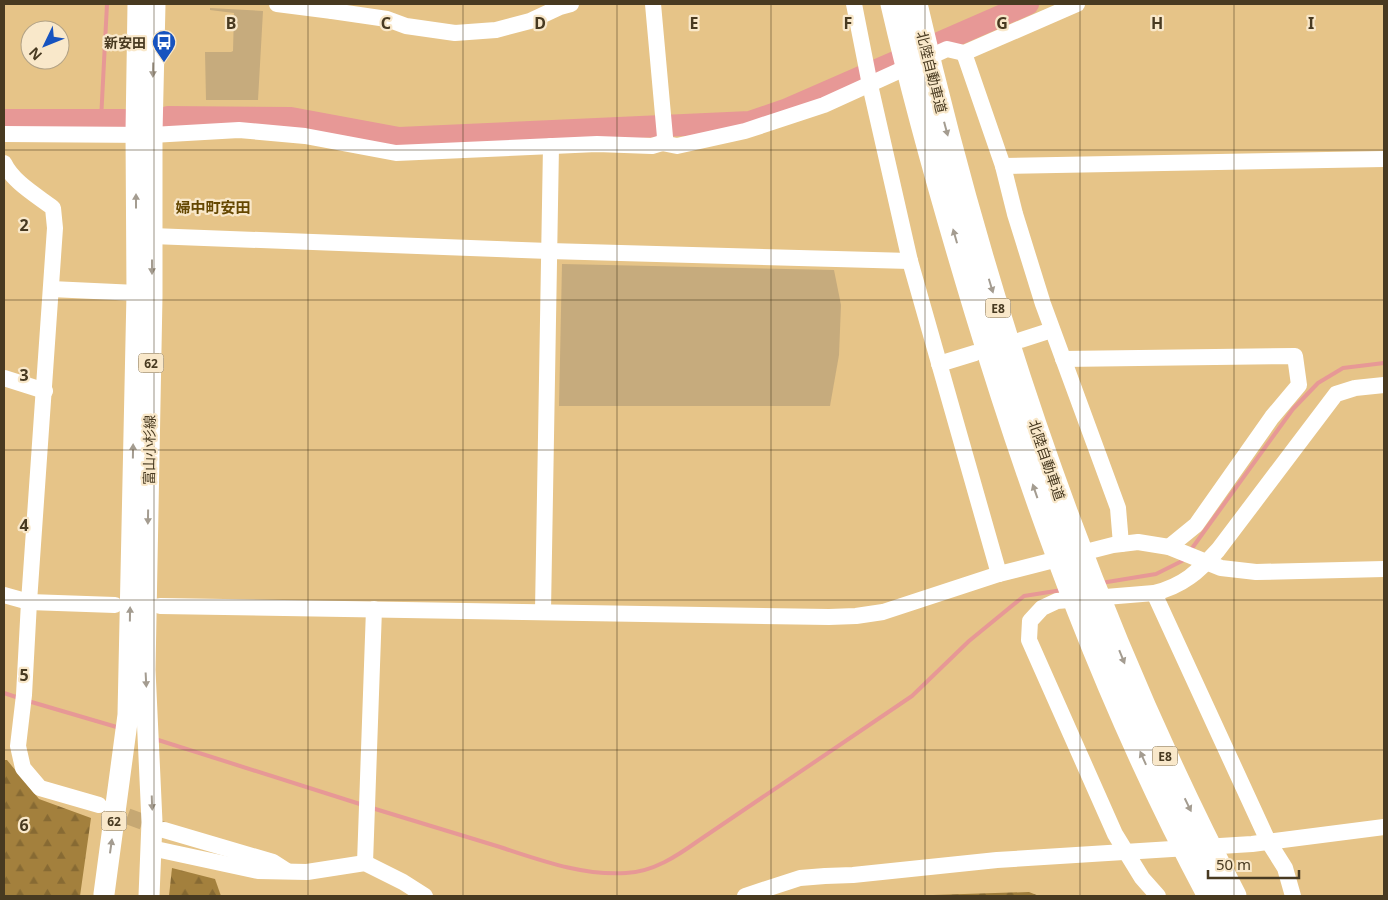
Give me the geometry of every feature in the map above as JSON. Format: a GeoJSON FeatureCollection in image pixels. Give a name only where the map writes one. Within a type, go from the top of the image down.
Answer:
{"type":"FeatureCollection","features":[{"type":"Feature","properties":{"kind":"highway","name":"北陸自動車道"},"geometry":{"type":"LineString","coordinates":[[906,12],[963,265],[990,357],[1062,534],[1155,786],[1210,896]]}},
{"type":"Feature","properties":{"kind":"highway","name":"北陸自動車道"},"geometry":{"type":"LineString","coordinates":[[1093,616],[1137,693],[1174,776],[1234,896]]}},
{"type":"Feature","properties":{"kind":"main road","name":"富山小杉線"},"geometry":{"type":"LineString","coordinates":[[138,4],[144,135],[152,236],[145,670],[152,822],[149,896]]}},
{"type":"Feature","properties":{"kind":"main road","name":"富山小杉線"},"geometry":{"type":"LineString","coordinates":[[104,894],[128,715],[137,293],[144,135],[155,4]]}},
{"type":"Feature","properties":{"kind":"street"},"geometry":{"type":"LineString","coordinates":[[277,4],[332,8],[387,19],[406,26],[456,33],[496,30],[530,21],[571,4]]}},
{"type":"Feature","properties":{"kind":"street"},"geometry":{"type":"LineString","coordinates":[[653,4],[663,140]]}},
{"type":"Feature","properties":{"kind":"street"},"geometry":{"type":"LineString","coordinates":[[854,4],[910,261],[999,574]]}},
{"type":"Feature","properties":{"kind":"street"},"geometry":{"type":"LineString","coordinates":[[663,140],[677,146],[744,132],[824,105],[947,49],[964,53],[1077,4]]}},
{"type":"Feature","properties":{"kind":"street"},"geometry":{"type":"LineString","coordinates":[[964,53],[1003,166],[1015,214],[1052,330],[1118,508],[1121,544]]}},
{"type":"Feature","properties":{"kind":"street"},"geometry":{"type":"LineString","coordinates":[[4,134],[144,135],[238,130],[305,136],[396,152],[597,144],[652,146],[663,140]]}},
{"type":"Feature","properties":{"kind":"street"},"geometry":{"type":"LineString","coordinates":[[543,611],[551,146]]}},
{"type":"Feature","properties":{"kind":"street"},"geometry":{"type":"LineString","coordinates":[[1003,166],[1384,159]]}},
{"type":"Feature","properties":{"kind":"street"},"geometry":{"type":"LineString","coordinates":[[4,163],[7,170],[18,181],[52,208],[55,228],[23,702],[11,747],[23,768],[40,788],[99,805]]}},
{"type":"Feature","properties":{"kind":"street"},"geometry":{"type":"LineString","coordinates":[[152,236],[549,251],[910,261]]}},
{"type":"Feature","properties":{"kind":"street"},"geometry":{"type":"LineString","coordinates":[[51,289],[137,293]]}},
{"type":"Feature","properties":{"kind":"street"},"geometry":{"type":"LineString","coordinates":[[1020,340],[1052,330]]}},
{"type":"Feature","properties":{"kind":"street"},"geometry":{"type":"LineString","coordinates":[[939,364],[975,353]]}},
{"type":"Feature","properties":{"kind":"street"},"geometry":{"type":"LineString","coordinates":[[1063,358],[1295,356],[1299,385],[1272,417],[1196,525],[1169,547]]}},
{"type":"Feature","properties":{"kind":"street"},"geometry":{"type":"LineString","coordinates":[[4,378],[45,391]]}},
{"type":"Feature","properties":{"kind":"street"},"geometry":{"type":"LineString","coordinates":[[1158,896],[1142,878],[1134,853],[1115,834],[1029,640],[1030,621],[1042,608],[1056,601],[1154,593],[1167,590],[1190,577],[1336,394],[1354,388],[1384,385]]}},
{"type":"Feature","properties":{"kind":"street"},"geometry":{"type":"LineString","coordinates":[[160,606],[856,616],[883,612],[999,574],[1121,544],[1138,542],[1169,547],[1221,568],[1256,572],[1384,569]]}},
{"type":"Feature","properties":{"kind":"street"},"geometry":{"type":"LineString","coordinates":[[1154,593],[1268,841],[1285,868],[1293,896]]}},
{"type":"Feature","properties":{"kind":"street"},"geometry":{"type":"LineString","coordinates":[[4,595],[29,602],[115,605]]}},
{"type":"Feature","properties":{"kind":"street"},"geometry":{"type":"LineString","coordinates":[[365,863],[374,608]]}},
{"type":"Feature","properties":{"kind":"street"},"geometry":{"type":"LineString","coordinates":[[745,896],[800,878],[817,876],[853,875],[996,860],[1134,853],[1252,844],[1384,827]]}},
{"type":"Feature","properties":{"kind":"street"},"geometry":{"type":"LineString","coordinates":[[164,830],[273,862],[288,873]]}},
{"type":"Feature","properties":{"kind":"street"},"geometry":{"type":"LineString","coordinates":[[151,848],[258,871],[307,872],[365,863],[403,882],[425,896]]}},
{"type":"Feature","properties":{"kind":"shaded area"},"geometry":{"type":"Polygon","coordinates":[[[210,8],[263,11],[258,100],[206,100],[205,52],[233,51],[234,13],[210,10],[210,8]]]}},
{"type":"Feature","properties":{"kind":"shaded area"},"geometry":{"type":"Polygon","coordinates":[[[562,264],[834,270],[841,305],[839,355],[830,406],[559,406],[562,264]]]}},
{"type":"Feature","properties":{"kind":"green space"},"geometry":{"type":"Polygon","coordinates":[[[4,760],[7,760],[39,799],[91,818],[80,896],[4,896],[4,760]]]}},
{"type":"Feature","properties":{"kind":"green space"},"geometry":{"type":"Polygon","coordinates":[[[172,868],[215,879],[221,896],[169,896],[172,868]]]}},
{"type":"Feature","properties":{"kind":"green space"},"geometry":{"type":"Polygon","coordinates":[[[1029,892],[1039,896],[902,896],[1029,892]]]}},
{"type":"Feature","properties":{"kind":"waterway"},"geometry":{"type":"LineString","coordinates":[[101,120],[107,4]]}},
{"type":"Feature","properties":{"kind":"waterway"},"geometry":{"type":"LineString","coordinates":[[168,117],[291,118],[399,138],[750,122],[785,110],[1028,4]]}},
{"type":"Feature","properties":{"kind":"waterway"},"geometry":{"type":"LineString","coordinates":[[4,120],[124,120]]}},
{"type":"Feature","properties":{"kind":"waterway"},"geometry":{"type":"LineString","coordinates":[[1190,551],[1293,409],[1318,383],[1343,368],[1384,363]]}},
{"type":"Feature","properties":{"kind":"waterway"},"geometry":{"type":"LineString","coordinates":[[1101,583],[1156,574],[1184,559]]}},
{"type":"Feature","properties":{"kind":"waterway"},"geometry":{"type":"LineString","coordinates":[[372,808],[578,870],[610,873],[646,870],[682,852],[912,696],[969,641],[1024,596],[1062,590]]}},
{"type":"Feature","properties":{"kind":"waterway"},"geometry":{"type":"LineString","coordinates":[[4,693],[19,698]]}},
{"type":"Feature","properties":{"kind":"waterway"},"geometry":{"type":"LineString","coordinates":[[28,701],[120,728]]}},
{"type":"Feature","properties":{"kind":"waterway"},"geometry":{"type":"LineString","coordinates":[[155,739],[363,805]]}},
{"type":"Feature","properties":{"kind":"tunnel"},"geometry":{"type":"LineString","coordinates":[[105,808],[162,829]]}},
{"type":"Feature","properties":{"kind":"place","name":"新安田"},"geometry":{"type":"Point","coordinates":[164,63]}},
{"type":"Feature","properties":{"kind":"district","name":"婦中町安田"},"geometry":{"type":"Point","coordinates":[213,207]}}]}
